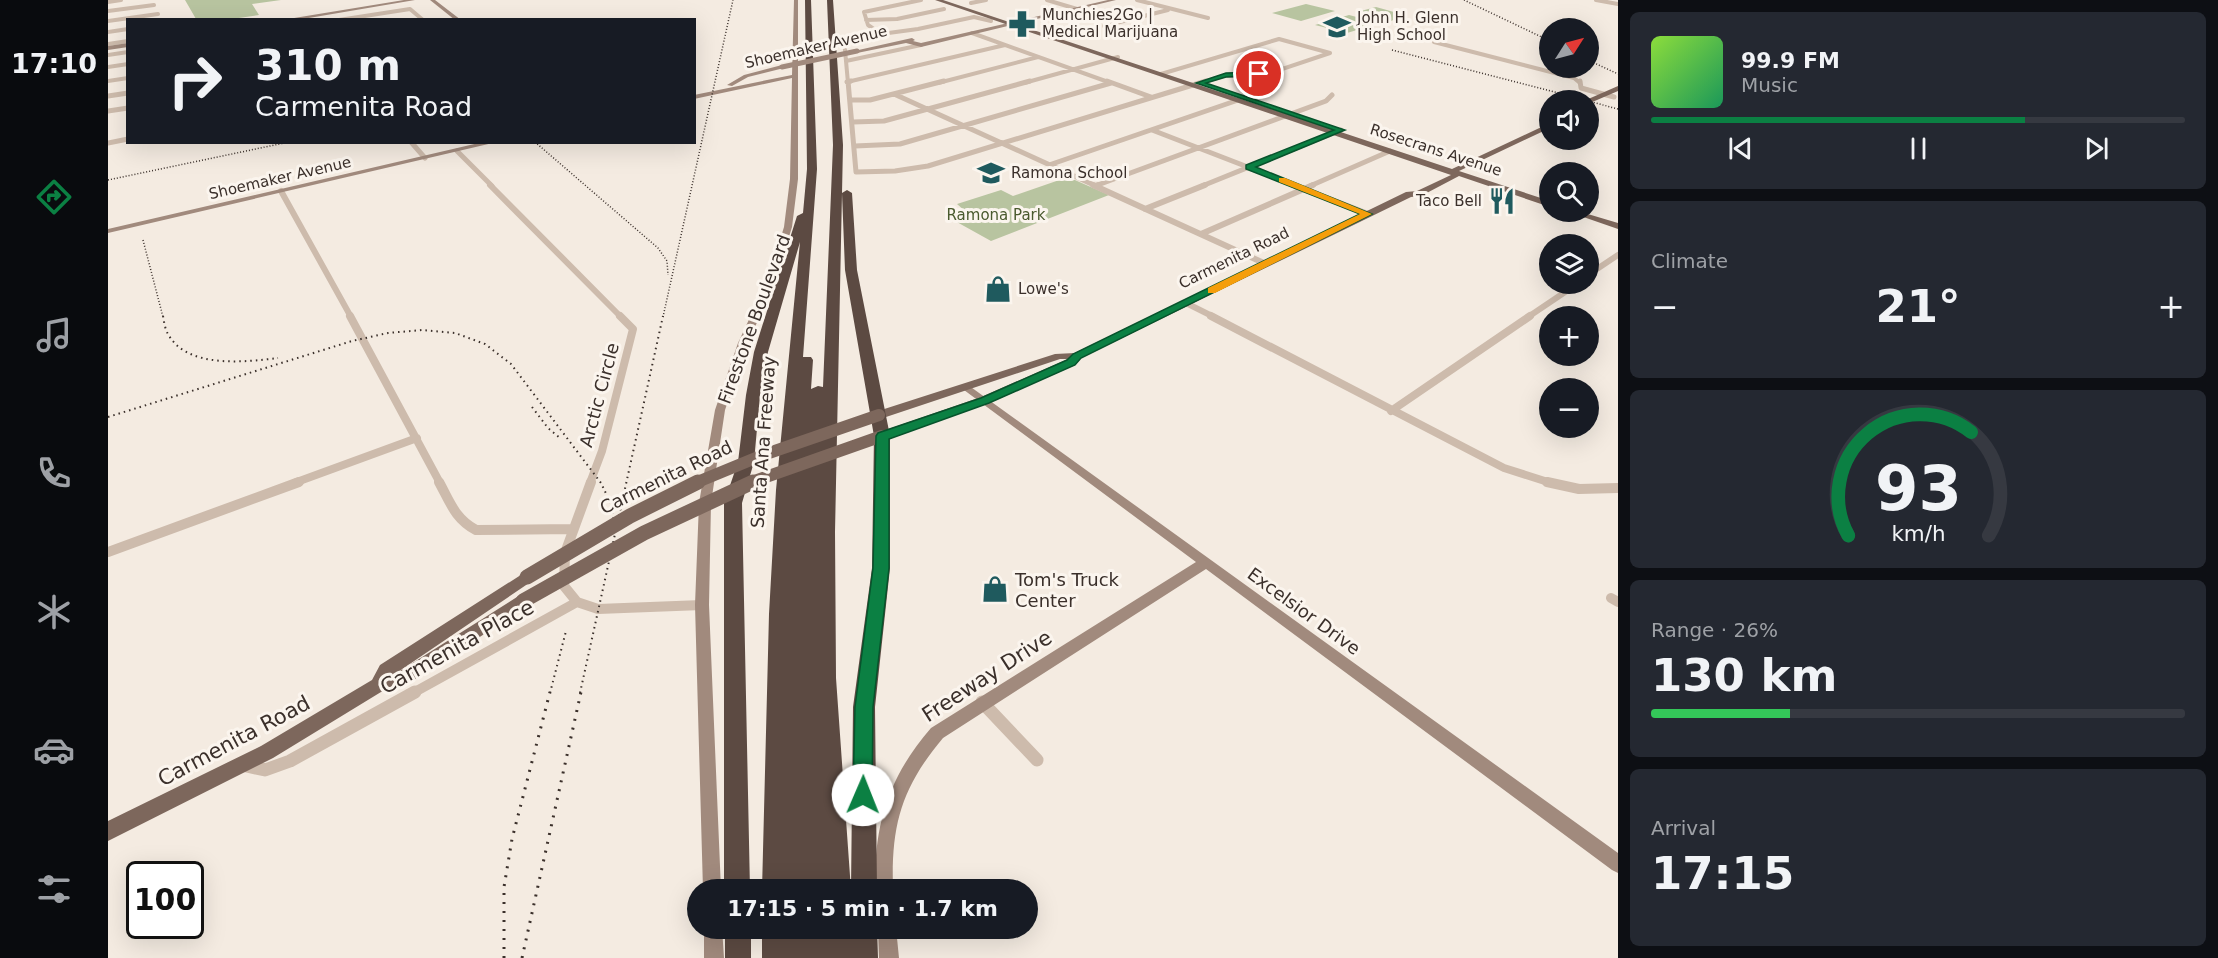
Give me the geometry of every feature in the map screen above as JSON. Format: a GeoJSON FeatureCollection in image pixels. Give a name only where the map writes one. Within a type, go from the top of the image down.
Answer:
{"type":"FeatureCollection","features":[{"type":"Feature","properties":{"kind":"highway"},"geometry":{"type":"LineString","coordinates":[[803,0],[808,28]]}},
{"type":"Feature","properties":{"kind":"highway","name":"Santa Ana Freeway"},"geometry":{"type":"LineString","coordinates":[[775,879],[778,614],[784,490],[812,169],[808,0]]}},
{"type":"Feature","properties":{"kind":"highway"},"geometry":{"type":"LineString","coordinates":[[814,0],[821,129]]}},
{"type":"Feature","properties":{"kind":"highway"},"geometry":{"type":"LineString","coordinates":[[816,879],[812,741],[814,512],[831,154],[825,0]]}},
{"type":"Feature","properties":{"kind":"highway"},"geometry":{"type":"LineString","coordinates":[[830,0],[838,144],[826,532],[826,678],[837,879]]}},
{"type":"Feature","properties":{"kind":"highway"},"geometry":{"type":"LineString","coordinates":[[831,16],[836,12],[839,1]]}},
{"type":"Feature","properties":{"kind":"highway"},"geometry":{"type":"LineString","coordinates":[[838,144],[846,177],[851,270],[882,436],[881,568],[864,707],[864,879]]}},
{"type":"Feature","properties":{"kind":"highway"},"geometry":{"type":"LineString","coordinates":[[797,879],[793,736],[797,502],[805,375],[820,205],[838,144]]}},
{"type":"Feature","properties":{"kind":"highway"},"geometry":{"type":"LineString","coordinates":[[737,879],[733,503],[746,462],[753,395],[761,352],[801,219],[805,192],[812,169]]}},
{"type":"Feature","properties":{"kind":"highway"},"geometry":{"type":"LineString","coordinates":[[738,939],[738,958]]}},
{"type":"Feature","properties":{"kind":"highway"},"geometry":{"type":"LineString","coordinates":[[775,939],[775,958]]}},
{"type":"Feature","properties":{"kind":"highway"},"geometry":{"type":"LineString","coordinates":[[798,939],[798,958]]}},
{"type":"Feature","properties":{"kind":"highway"},"geometry":{"type":"LineString","coordinates":[[817,939],[818,958]]}},
{"type":"Feature","properties":{"kind":"highway"},"geometry":{"type":"LineString","coordinates":[[840,939],[841,958]]}},
{"type":"Feature","properties":{"kind":"highway"},"geometry":{"type":"LineString","coordinates":[[864,939],[865,958]]}},
{"type":"Feature","properties":{"kind":"main road","name":"Rosecrans Avenue"},"geometry":{"type":"LineString","coordinates":[[938,0],[1164,73],[1539,200]]}},
{"type":"Feature","properties":{"kind":"main road","name":"Rosecrans Avenue"},"geometry":{"type":"LineString","coordinates":[[947,0],[1013,24]]}},
{"type":"Feature","properties":{"kind":"main road"},"geometry":{"type":"LineString","coordinates":[[1599,96],[1618,88]]}},
{"type":"Feature","properties":{"kind":"main road"},"geometry":{"type":"LineString","coordinates":[[1599,104],[1616,96]]}},
{"type":"Feature","properties":{"kind":"main road","name":"Carmenita Road"},"geometry":{"type":"LineString","coordinates":[[108,831],[242,765],[309,728],[378,685],[397,682],[523,601],[644,533],[738,487],[985,400],[1071,363],[1077,356],[1408,194],[1418,194],[1455,176],[1457,171],[1539,130]]}},
{"type":"Feature","properties":{"kind":"main road","name":"Rosecrans Avenue"},"geometry":{"type":"LineString","coordinates":[[1338,131],[1390,151],[1539,196]]}},
{"type":"Feature","properties":{"kind":"main road"},"geometry":{"type":"LineString","coordinates":[[1599,217],[1618,224]]}},
{"type":"Feature","properties":{"kind":"main road","name":"Carmenita Road"},"geometry":{"type":"LineString","coordinates":[[378,685],[387,670],[527,577],[642,509],[746,462],[1059,356],[1077,356]]}},
{"type":"Feature","properties":{"kind":"street"},"geometry":{"type":"LineString","coordinates":[[108,2],[120,0]]}},
{"type":"Feature","properties":{"kind":"street"},"geometry":{"type":"LineString","coordinates":[[297,18],[413,0]]}},
{"type":"Feature","properties":{"kind":"street"},"geometry":{"type":"LineString","coordinates":[[309,18],[422,0]]}},
{"type":"Feature","properties":{"kind":"street"},"geometry":{"type":"LineString","coordinates":[[432,0],[456,18]]}},
{"type":"Feature","properties":{"kind":"street","name":"Firestone Boulevard"},"geometry":{"type":"LineString","coordinates":[[712,879],[702,605],[705,503],[720,410],[743,343],[782,252],[789,221],[794,179],[796,0]]}},
{"type":"Feature","properties":{"kind":"street"},"geometry":{"type":"LineString","coordinates":[[881,34],[866,20],[866,11],[921,0]]}},
{"type":"Feature","properties":{"kind":"street"},"geometry":{"type":"LineString","coordinates":[[971,3],[986,0]]}},
{"type":"Feature","properties":{"kind":"street"},"geometry":{"type":"LineString","coordinates":[[1047,0],[1077,9]]}},
{"type":"Feature","properties":{"kind":"street","name":"Shoemaker Avenue"},"geometry":{"type":"LineString","coordinates":[[846,61],[1114,0]]}},
{"type":"Feature","properties":{"kind":"street"},"geometry":{"type":"LineString","coordinates":[[1137,0],[1208,18]]}},
{"type":"Feature","properties":{"kind":"street"},"geometry":{"type":"LineString","coordinates":[[1596,0],[1618,4]]}},
{"type":"Feature","properties":{"kind":"street"},"geometry":{"type":"LineString","coordinates":[[108,11],[153,2],[159,18]]}},
{"type":"Feature","properties":{"kind":"street"},"geometry":{"type":"LineString","coordinates":[[352,18],[410,9],[421,18]]}},
{"type":"Feature","properties":{"kind":"street"},"geometry":{"type":"LineString","coordinates":[[866,20],[892,20],[944,9]]}},
{"type":"Feature","properties":{"kind":"street"},"geometry":{"type":"LineString","coordinates":[[1104,26],[1170,9]]}},
{"type":"Feature","properties":{"kind":"street"},"geometry":{"type":"LineString","coordinates":[[129,18],[158,14]]}},
{"type":"Feature","properties":{"kind":"street"},"geometry":{"type":"LineString","coordinates":[[838,144],[853,122],[843,40],[918,29],[977,17],[991,21]]}},
{"type":"Feature","properties":{"kind":"street"},"geometry":{"type":"LineString","coordinates":[[108,21],[126,18]]}},
{"type":"Feature","properties":{"kind":"street"},"geometry":{"type":"LineString","coordinates":[[948,23],[962,28]]}},
{"type":"Feature","properties":{"kind":"street"},"geometry":{"type":"LineString","coordinates":[[108,32],[126,29]]}},
{"type":"Feature","properties":{"kind":"street"},"geometry":{"type":"LineString","coordinates":[[918,29],[925,32]]}},
{"type":"Feature","properties":{"kind":"street"},"geometry":{"type":"LineString","coordinates":[[972,33],[1152,97]]}},
{"type":"Feature","properties":{"kind":"street","name":"Shoemaker Avenue"},"geometry":{"type":"LineString","coordinates":[[732,86],[749,75],[905,40],[950,39]]}},
{"type":"Feature","properties":{"kind":"street"},"geometry":{"type":"LineString","coordinates":[[838,144],[856,171],[920,168],[1228,75],[1274,72],[1330,53],[1279,39],[1164,73]]}},
{"type":"Feature","properties":{"kind":"street"},"geometry":{"type":"LineString","coordinates":[[905,40],[921,45]]}},
{"type":"Feature","properties":{"kind":"street"},"geometry":{"type":"LineString","coordinates":[[1434,42],[1574,78],[1580,81],[1581,88],[1616,96]]}},
{"type":"Feature","properties":{"kind":"street"},"geometry":{"type":"LineString","coordinates":[[108,46],[126,43]]}},
{"type":"Feature","properties":{"kind":"street"},"geometry":{"type":"LineString","coordinates":[[847,82],[1005,45]]}},
{"type":"Feature","properties":{"kind":"street"},"geometry":{"type":"LineString","coordinates":[[108,55],[126,52]]}},
{"type":"Feature","properties":{"kind":"street"},"geometry":{"type":"LineString","coordinates":[[850,100],[870,100],[1038,57]]}},
{"type":"Feature","properties":{"kind":"street"},"geometry":{"type":"LineString","coordinates":[[853,122],[884,121],[1115,57]]}},
{"type":"Feature","properties":{"kind":"street"},"geometry":{"type":"LineString","coordinates":[[108,68],[126,64]]}},
{"type":"Feature","properties":{"kind":"street","name":"Shoemaker Avenue"},"geometry":{"type":"LineString","coordinates":[[696,96],[732,86],[795,76]]}},
{"type":"Feature","properties":{"kind":"street"},"geometry":{"type":"LineString","coordinates":[[108,81],[126,78]]}},
{"type":"Feature","properties":{"kind":"street"},"geometry":{"type":"LineString","coordinates":[[838,144],[900,144],[1111,83]]}},
{"type":"Feature","properties":{"kind":"street"},"geometry":{"type":"LineString","coordinates":[[108,96],[126,93]]}},
{"type":"Feature","properties":{"kind":"street"},"geometry":{"type":"LineString","coordinates":[[894,94],[1266,264]]}},
{"type":"Feature","properties":{"kind":"street"},"geometry":{"type":"LineString","coordinates":[[1095,186],[1326,101],[1332,95]]}},
{"type":"Feature","properties":{"kind":"street"},"geometry":{"type":"LineString","coordinates":[[1049,165],[1242,99]]}},
{"type":"Feature","properties":{"kind":"street"},"geometry":{"type":"LineString","coordinates":[[108,111],[126,108]]}},
{"type":"Feature","properties":{"kind":"street"},"geometry":{"type":"LineString","coordinates":[[1152,130],[1368,214]]}},
{"type":"Feature","properties":{"kind":"street"},"geometry":{"type":"LineString","coordinates":[[1146,209],[1338,131]]}},
{"type":"Feature","properties":{"kind":"street"},"geometry":{"type":"LineString","coordinates":[[108,143],[126,139]]}},
{"type":"Feature","properties":{"kind":"street"},"geometry":{"type":"LineString","coordinates":[[413,144],[425,158]]}},
{"type":"Feature","properties":{"kind":"street","name":"Shoemaker Avenue"},"geometry":{"type":"LineString","coordinates":[[108,231],[486,144]]}},
{"type":"Feature","properties":{"kind":"street","name":"Arctic Circle"},"geometry":{"type":"LineString","coordinates":[[457,151],[633,329],[602,451],[565,553],[564,586],[577,602]]}},
{"type":"Feature","properties":{"kind":"street"},"geometry":{"type":"LineString","coordinates":[[1201,234],[1390,151]]}},
{"type":"Feature","properties":{"kind":"street"},"geometry":{"type":"LineString","coordinates":[[281,191],[417,438],[456,514],[464,523],[476,530],[572,529]]}},
{"type":"Feature","properties":{"kind":"street"},"geometry":{"type":"LineString","coordinates":[[1599,268],[1618,255]]}},
{"type":"Feature","properties":{"kind":"street"},"geometry":{"type":"LineString","coordinates":[[1391,411],[1562,294]]}},
{"type":"Feature","properties":{"kind":"street"},"geometry":{"type":"LineString","coordinates":[[1186,303],[1498,465],[1531,478],[1580,489],[1618,488]]}},
{"type":"Feature","properties":{"kind":"street","name":"Excelsior Drive"},"geometry":{"type":"LineString","coordinates":[[968,388],[1618,864]]}},
{"type":"Feature","properties":{"kind":"street"},"geometry":{"type":"LineString","coordinates":[[108,552],[417,438]]}},
{"type":"Feature","properties":{"kind":"street","name":"Freeway Drive"},"geometry":{"type":"LineString","coordinates":[[884,879],[883,846],[892,804],[907,770],[937,733],[982,702],[1129,613],[1205,563]]}},
{"type":"Feature","properties":{"kind":"street"},"geometry":{"type":"LineString","coordinates":[[577,602],[598,609],[702,605]]}},
{"type":"Feature","properties":{"kind":"street","name":"Carmenita Place"},"geometry":{"type":"LineString","coordinates":[[242,765],[266,770],[290,761],[577,602]]}},
{"type":"Feature","properties":{"kind":"street"},"geometry":{"type":"LineString","coordinates":[[982,702],[1037,760]]}},
{"type":"Feature","properties":{"kind":"street"},"geometry":{"type":"LineString","coordinates":[[713,939],[714,958]]}},
{"type":"Feature","properties":{"kind":"street"},"geometry":{"type":"LineString","coordinates":[[888,939],[889,958]]}},
{"type":"Feature","properties":{"kind":"green space"},"geometry":{"type":"Polygon","coordinates":[[[185,0],[281,0],[252,4],[259,15],[239,18],[195,18],[185,0]]]}},
{"type":"Feature","properties":{"kind":"green space"},"geometry":{"type":"Polygon","coordinates":[[[1306,4],[1335,11],[1301,21],[1272,13],[1306,4]]]}},
{"type":"Feature","properties":{"kind":"green space"},"geometry":{"type":"Polygon","coordinates":[[[1376,7],[1394,12],[1398,18],[1391,21],[1357,12],[1376,7]]]}},
{"type":"Feature","properties":{"kind":"green space"},"geometry":{"type":"Polygon","coordinates":[[[1349,15],[1380,23],[1347,33],[1315,25],[1349,15]]]}},
{"type":"Feature","properties":{"kind":"green space","name":"Ramona Park"},"geometry":{"type":"Polygon","coordinates":[[[1068,177],[1109,195],[991,241],[946,216],[965,211],[957,204],[1001,190],[1013,196],[1068,177]]]}},
{"type":"Feature","properties":{"kind":"railway"},"geometry":{"type":"LineString","coordinates":[[663,317],[733,0]]}},
{"type":"Feature","properties":{"kind":"railway"},"geometry":{"type":"LineString","coordinates":[[1464,0],[1539,36]]}},
{"type":"Feature","properties":{"kind":"railway"},"geometry":{"type":"LineString","coordinates":[[1392,50],[1547,90]]}},
{"type":"Feature","properties":{"kind":"railway"},"geometry":{"type":"LineString","coordinates":[[1599,65],[1618,74]]}},
{"type":"Feature","properties":{"kind":"railway"},"geometry":{"type":"LineString","coordinates":[[1599,104],[1618,109]]}},
{"type":"Feature","properties":{"kind":"railway"},"geometry":{"type":"LineString","coordinates":[[108,180],[279,144]]}},
{"type":"Feature","properties":{"kind":"railway"},"geometry":{"type":"LineString","coordinates":[[537,144],[658,248],[667,261],[668,275]]}},
{"type":"Feature","properties":{"kind":"railway"},"geometry":{"type":"LineString","coordinates":[[143,240],[163,317]]}},
{"type":"Feature","properties":{"kind":"railway"},"geometry":{"type":"LineString","coordinates":[[163,316],[165,328],[177,345],[202,358],[218,361],[278,358]]}},
{"type":"Feature","properties":{"kind":"railway"},"geometry":{"type":"LineString","coordinates":[[580,693],[663,316]]}},
{"type":"Feature","properties":{"kind":"railway"},"geometry":{"type":"LineString","coordinates":[[108,417],[352,341],[388,333],[422,330],[455,333],[485,344],[511,364],[601,483],[611,504],[614,522]]}},
{"type":"Feature","properties":{"kind":"railway"},"geometry":{"type":"LineString","coordinates":[[532,407],[548,428],[560,438]]}},
{"type":"Feature","properties":{"kind":"railway"},"geometry":{"type":"LineString","coordinates":[[550,693],[566,631]]}},
{"type":"Feature","properties":{"kind":"railway"},"geometry":{"type":"LineString","coordinates":[[504,958],[504,887],[512,839],[550,692]]}},
{"type":"Feature","properties":{"kind":"railway"},"geometry":{"type":"LineString","coordinates":[[522,958],[581,692]]}},
{"type":"Feature","properties":{"kind":"slow traffic"},"geometry":{"type":"LineString","coordinates":[[1211,291],[1368,214],[1282,180]]}},
{"type":"Feature","properties":{"kind":"place","name":"Munchies2Go | Medical Marijuana"},"geometry":{"type":"Point","coordinates":[1022,24]}},
{"type":"Feature","properties":{"kind":"place","name":"John H. Glenn High School"},"geometry":{"type":"Point","coordinates":[1337,27]}},
{"type":"Feature","properties":{"kind":"place","name":"Ramona School"},"geometry":{"type":"Point","coordinates":[991,173]}},
{"type":"Feature","properties":{"kind":"place","name":"Taco Bell"},"geometry":{"type":"Point","coordinates":[1502,201]}},
{"type":"Feature","properties":{"kind":"place","name":"Lowe's"},"geometry":{"type":"Point","coordinates":[998,289]}},
{"type":"Feature","properties":{"kind":"place","name":"Tom's Truck Center"},"geometry":{"type":"Point","coordinates":[995,589]}},
{"type":"Feature","properties":{"kind":"route"},"geometry":{"type":"LineString","coordinates":[[863,795],[864,707],[881,568],[882,436],[985,400],[1071,363],[1077,356],[1368,214],[1249,167],[1341,130],[1199,83],[1226,75],[1259,74]]}}]}
